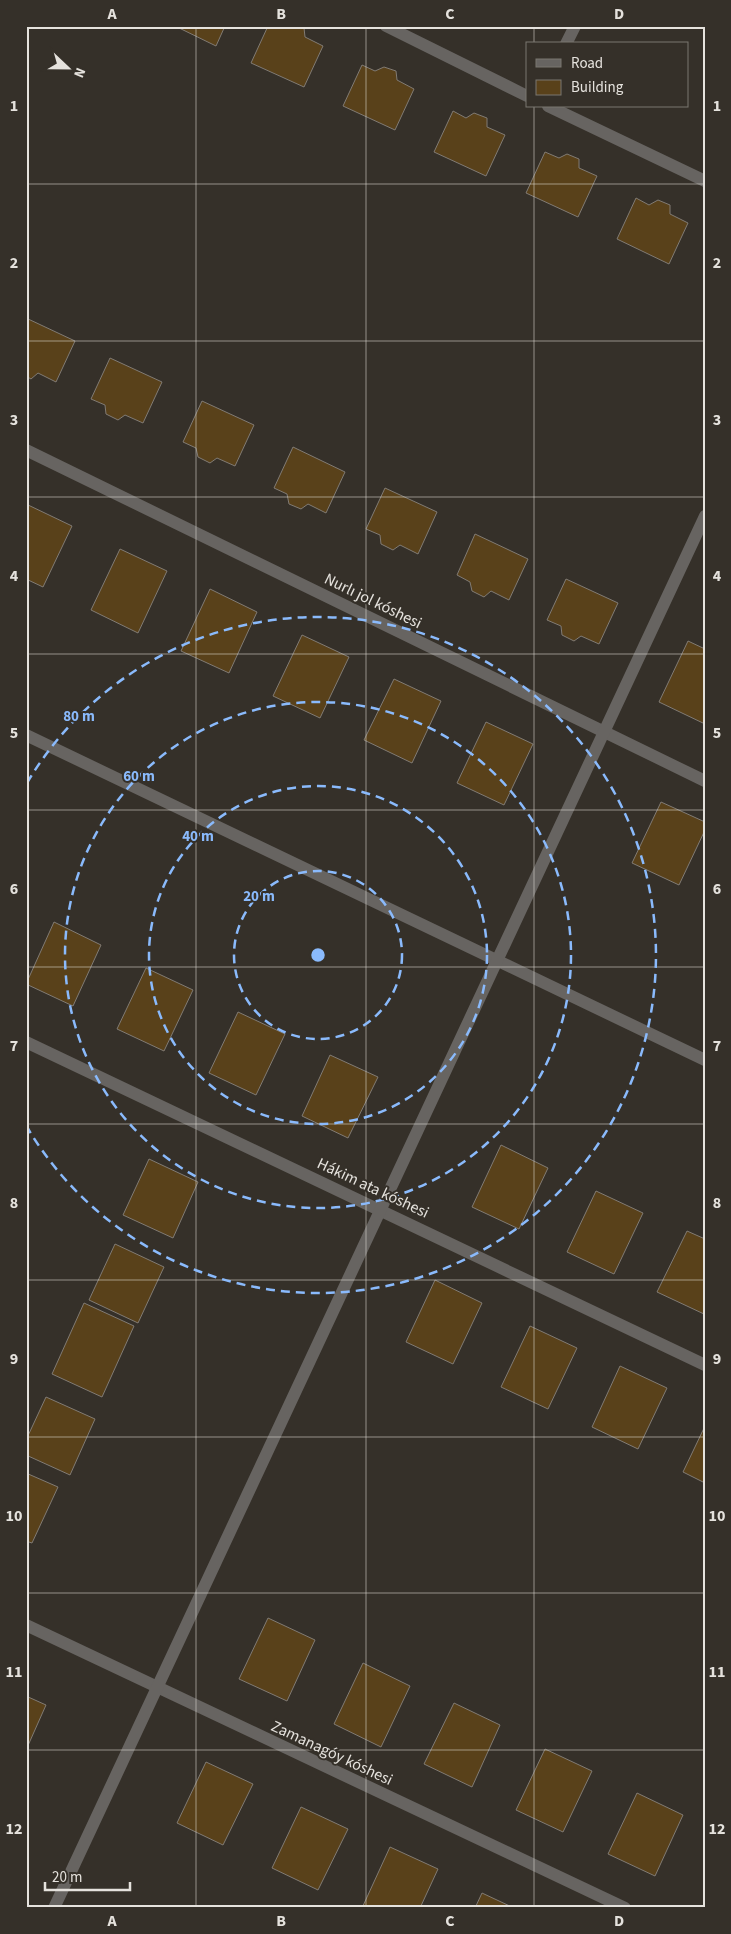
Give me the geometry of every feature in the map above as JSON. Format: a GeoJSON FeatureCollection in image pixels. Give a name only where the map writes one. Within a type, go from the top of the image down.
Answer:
{"type":"FeatureCollection","features":[{"type":"Feature","properties":{"kind":"street"},"geometry":{"type":"LineString","coordinates":[[386,26],[526,96]]}},
{"type":"Feature","properties":{"kind":"street"},"geometry":{"type":"LineString","coordinates":[[567,42],[575,26]]}},
{"type":"Feature","properties":{"kind":"street"},"geometry":{"type":"LineString","coordinates":[[552,108],[705,181]]}},
{"type":"Feature","properties":{"kind":"street","name":"Nurlı jol kóshesi"},"geometry":{"type":"LineString","coordinates":[[26,450],[705,781]]}},
{"type":"Feature","properties":{"kind":"street"},"geometry":{"type":"LineString","coordinates":[[54,1908],[705,516]]}},
{"type":"Feature","properties":{"kind":"street"},"geometry":{"type":"LineString","coordinates":[[26,735],[705,1060]]}},
{"type":"Feature","properties":{"kind":"street","name":"Hákim ata kóshesi"},"geometry":{"type":"LineString","coordinates":[[26,1042],[705,1365]]}},
{"type":"Feature","properties":{"kind":"street","name":"Zamanagóy kóshesi"},"geometry":{"type":"LineString","coordinates":[[26,1625],[625,1908]]}},
{"type":"Feature","properties":{"kind":"building"},"geometry":{"type":"Polygon","coordinates":[[[175,26],[225,26],[216,46],[175,26]]]}},
{"type":"Feature","properties":{"kind":"building"},"geometry":{"type":"Polygon","coordinates":[[[268,26],[284,28],[299,26],[304,28],[305,37],[323,46],[304,87],[251,63],[268,26]]]}},
{"type":"Feature","properties":{"kind":"building"},"geometry":{"type":"Polygon","coordinates":[[[362,65],[375,71],[384,67],[396,71],[397,80],[414,89],[395,130],[343,106],[362,65]]]}},
{"type":"Feature","properties":{"kind":"building"},"geometry":{"type":"Polygon","coordinates":[[[453,111],[466,118],[474,113],[487,118],[487,127],[505,135],[486,176],[434,152],[453,111]]]}},
{"type":"Feature","properties":{"kind":"building"},"geometry":{"type":"Polygon","coordinates":[[[545,152],[559,158],[567,154],[579,159],[579,168],[597,176],[578,217],[526,193],[545,152]]]}},
{"type":"Feature","properties":{"kind":"building"},"geometry":{"type":"Polygon","coordinates":[[[636,198],[649,205],[658,200],[670,205],[670,214],[688,223],[669,264],[617,239],[636,198]]]}},
{"type":"Feature","properties":{"kind":"building"},"geometry":{"type":"Polygon","coordinates":[[[26,318],[75,341],[56,382],[38,373],[31,379],[26,376],[26,318]]]}},
{"type":"Feature","properties":{"kind":"building"},"geometry":{"type":"Polygon","coordinates":[[[110,358],[162,382],[143,423],[125,415],[118,420],[106,414],[105,405],[91,399],[110,358]]]}},
{"type":"Feature","properties":{"kind":"building"},"geometry":{"type":"Polygon","coordinates":[[[202,401],[254,425],[235,466],[217,458],[210,463],[198,457],[196,448],[183,442],[202,401]]]}},
{"type":"Feature","properties":{"kind":"building"},"geometry":{"type":"Polygon","coordinates":[[[293,447],[345,472],[326,513],[308,504],[301,509],[289,504],[287,494],[274,488],[293,447]]]}},
{"type":"Feature","properties":{"kind":"building"},"geometry":{"type":"Polygon","coordinates":[[[385,488],[437,512],[418,554],[400,545],[393,550],[381,544],[380,535],[366,529],[385,488]]]}},
{"type":"Feature","properties":{"kind":"building"},"geometry":{"type":"Polygon","coordinates":[[[26,504],[72,526],[43,587],[26,579],[26,504]]]}},
{"type":"Feature","properties":{"kind":"building"},"geometry":{"type":"Polygon","coordinates":[[[475,534],[528,559],[509,600],[491,591],[484,597],[472,591],[470,582],[457,575],[475,534]]]}},
{"type":"Feature","properties":{"kind":"building"},"geometry":{"type":"Polygon","coordinates":[[[120,549],[167,571],[138,633],[91,610],[120,549]]]}},
{"type":"Feature","properties":{"kind":"building"},"geometry":{"type":"Polygon","coordinates":[[[566,579],[618,603],[599,644],[581,636],[574,641],[562,635],[561,626],[547,620],[566,579]]]}},
{"type":"Feature","properties":{"kind":"building"},"geometry":{"type":"Polygon","coordinates":[[[210,589],[257,612],[229,673],[181,651],[210,589]]]}},
{"type":"Feature","properties":{"kind":"building"},"geometry":{"type":"Polygon","coordinates":[[[302,635],[349,657],[320,718],[273,696],[302,635]]]}},
{"type":"Feature","properties":{"kind":"building"},"geometry":{"type":"Polygon","coordinates":[[[688,641],[705,649],[705,724],[659,702],[688,641]]]}},
{"type":"Feature","properties":{"kind":"building"},"geometry":{"type":"Polygon","coordinates":[[[394,679],[441,701],[412,763],[364,740],[394,679]]]}},
{"type":"Feature","properties":{"kind":"building"},"geometry":{"type":"Polygon","coordinates":[[[486,722],[533,744],[504,805],[457,783],[486,722]]]}},
{"type":"Feature","properties":{"kind":"building"},"geometry":{"type":"Polygon","coordinates":[[[661,802],[705,822],[705,830],[679,885],[632,863],[661,802]]]}},
{"type":"Feature","properties":{"kind":"building"},"geometry":{"type":"Polygon","coordinates":[[[54,922],[101,945],[73,1006],[26,984],[54,922]]]}},
{"type":"Feature","properties":{"kind":"building"},"geometry":{"type":"Polygon","coordinates":[[[146,968],[193,990],[164,1051],[117,1029],[146,968]]]}},
{"type":"Feature","properties":{"kind":"building"},"geometry":{"type":"Polygon","coordinates":[[[238,1012],[285,1034],[256,1095],[209,1073],[238,1012]]]}},
{"type":"Feature","properties":{"kind":"building"},"geometry":{"type":"Polygon","coordinates":[[[330,1055],[378,1077],[348,1138],[302,1116],[330,1055]]]}},
{"type":"Feature","properties":{"kind":"building"},"geometry":{"type":"Polygon","coordinates":[[[501,1145],[548,1168],[519,1229],[472,1207],[501,1145]]]}},
{"type":"Feature","properties":{"kind":"building"},"geometry":{"type":"Polygon","coordinates":[[[149,1159],[198,1182],[173,1238],[123,1215],[149,1159]]]}},
{"type":"Feature","properties":{"kind":"building"},"geometry":{"type":"Polygon","coordinates":[[[596,1191],[643,1213],[614,1274],[567,1252],[596,1191]]]}},
{"type":"Feature","properties":{"kind":"building"},"geometry":{"type":"Polygon","coordinates":[[[687,1231],[705,1239],[704,1314],[657,1292],[687,1231]]]}},
{"type":"Feature","properties":{"kind":"building"},"geometry":{"type":"Polygon","coordinates":[[[115,1244],[164,1267],[138,1323],[89,1300],[115,1244]]]}},
{"type":"Feature","properties":{"kind":"building"},"geometry":{"type":"Polygon","coordinates":[[[435,1280],[482,1303],[453,1364],[406,1342],[435,1280]]]}},
{"type":"Feature","properties":{"kind":"building"},"geometry":{"type":"Polygon","coordinates":[[[84,1303],[134,1326],[102,1397],[52,1374],[84,1303]]]}},
{"type":"Feature","properties":{"kind":"building"},"geometry":{"type":"Polygon","coordinates":[[[530,1326],[577,1348],[548,1409],[501,1387],[530,1326]]]}},
{"type":"Feature","properties":{"kind":"building"},"geometry":{"type":"Polygon","coordinates":[[[620,1366],[667,1388],[638,1449],[592,1427],[620,1366]]]}},
{"type":"Feature","properties":{"kind":"building"},"geometry":{"type":"Polygon","coordinates":[[[46,1397],[95,1419],[70,1475],[26,1455],[26,1440],[46,1397]]]}},
{"type":"Feature","properties":{"kind":"building"},"geometry":{"type":"Polygon","coordinates":[[[705,1426],[705,1483],[683,1472],[705,1426]]]}},
{"type":"Feature","properties":{"kind":"building"},"geometry":{"type":"Polygon","coordinates":[[[26,1473],[58,1487],[32,1543],[26,1541],[26,1473]]]}},
{"type":"Feature","properties":{"kind":"building"},"geometry":{"type":"Polygon","coordinates":[[[268,1618],[315,1640],[287,1701],[239,1679],[268,1618]]]}},
{"type":"Feature","properties":{"kind":"building"},"geometry":{"type":"Polygon","coordinates":[[[363,1663],[410,1686],[381,1747],[334,1724],[363,1663]]]}},
{"type":"Feature","properties":{"kind":"building"},"geometry":{"type":"Polygon","coordinates":[[[26,1696],[46,1705],[26,1750],[26,1696]]]}},
{"type":"Feature","properties":{"kind":"building"},"geometry":{"type":"Polygon","coordinates":[[[454,1703],[500,1725],[472,1787],[424,1764],[454,1703]]]}},
{"type":"Feature","properties":{"kind":"building"},"geometry":{"type":"Polygon","coordinates":[[[545,1749],[592,1771],[563,1832],[516,1810],[545,1749]]]}},
{"type":"Feature","properties":{"kind":"building"},"geometry":{"type":"Polygon","coordinates":[[[206,1762],[253,1784],[223,1845],[177,1823],[206,1762]]]}},
{"type":"Feature","properties":{"kind":"building"},"geometry":{"type":"Polygon","coordinates":[[[637,1793],[683,1815],[655,1876],[608,1854],[637,1793]]]}},
{"type":"Feature","properties":{"kind":"building"},"geometry":{"type":"Polygon","coordinates":[[[301,1807],[348,1829],[318,1890],[272,1868],[301,1807]]]}},
{"type":"Feature","properties":{"kind":"building"},"geometry":{"type":"Polygon","coordinates":[[[390,1847],[438,1869],[420,1908],[362,1908],[390,1847]]]}},
{"type":"Feature","properties":{"kind":"building"},"geometry":{"type":"Polygon","coordinates":[[[482,1893],[514,1908],[475,1908],[482,1893]]]}}]}
